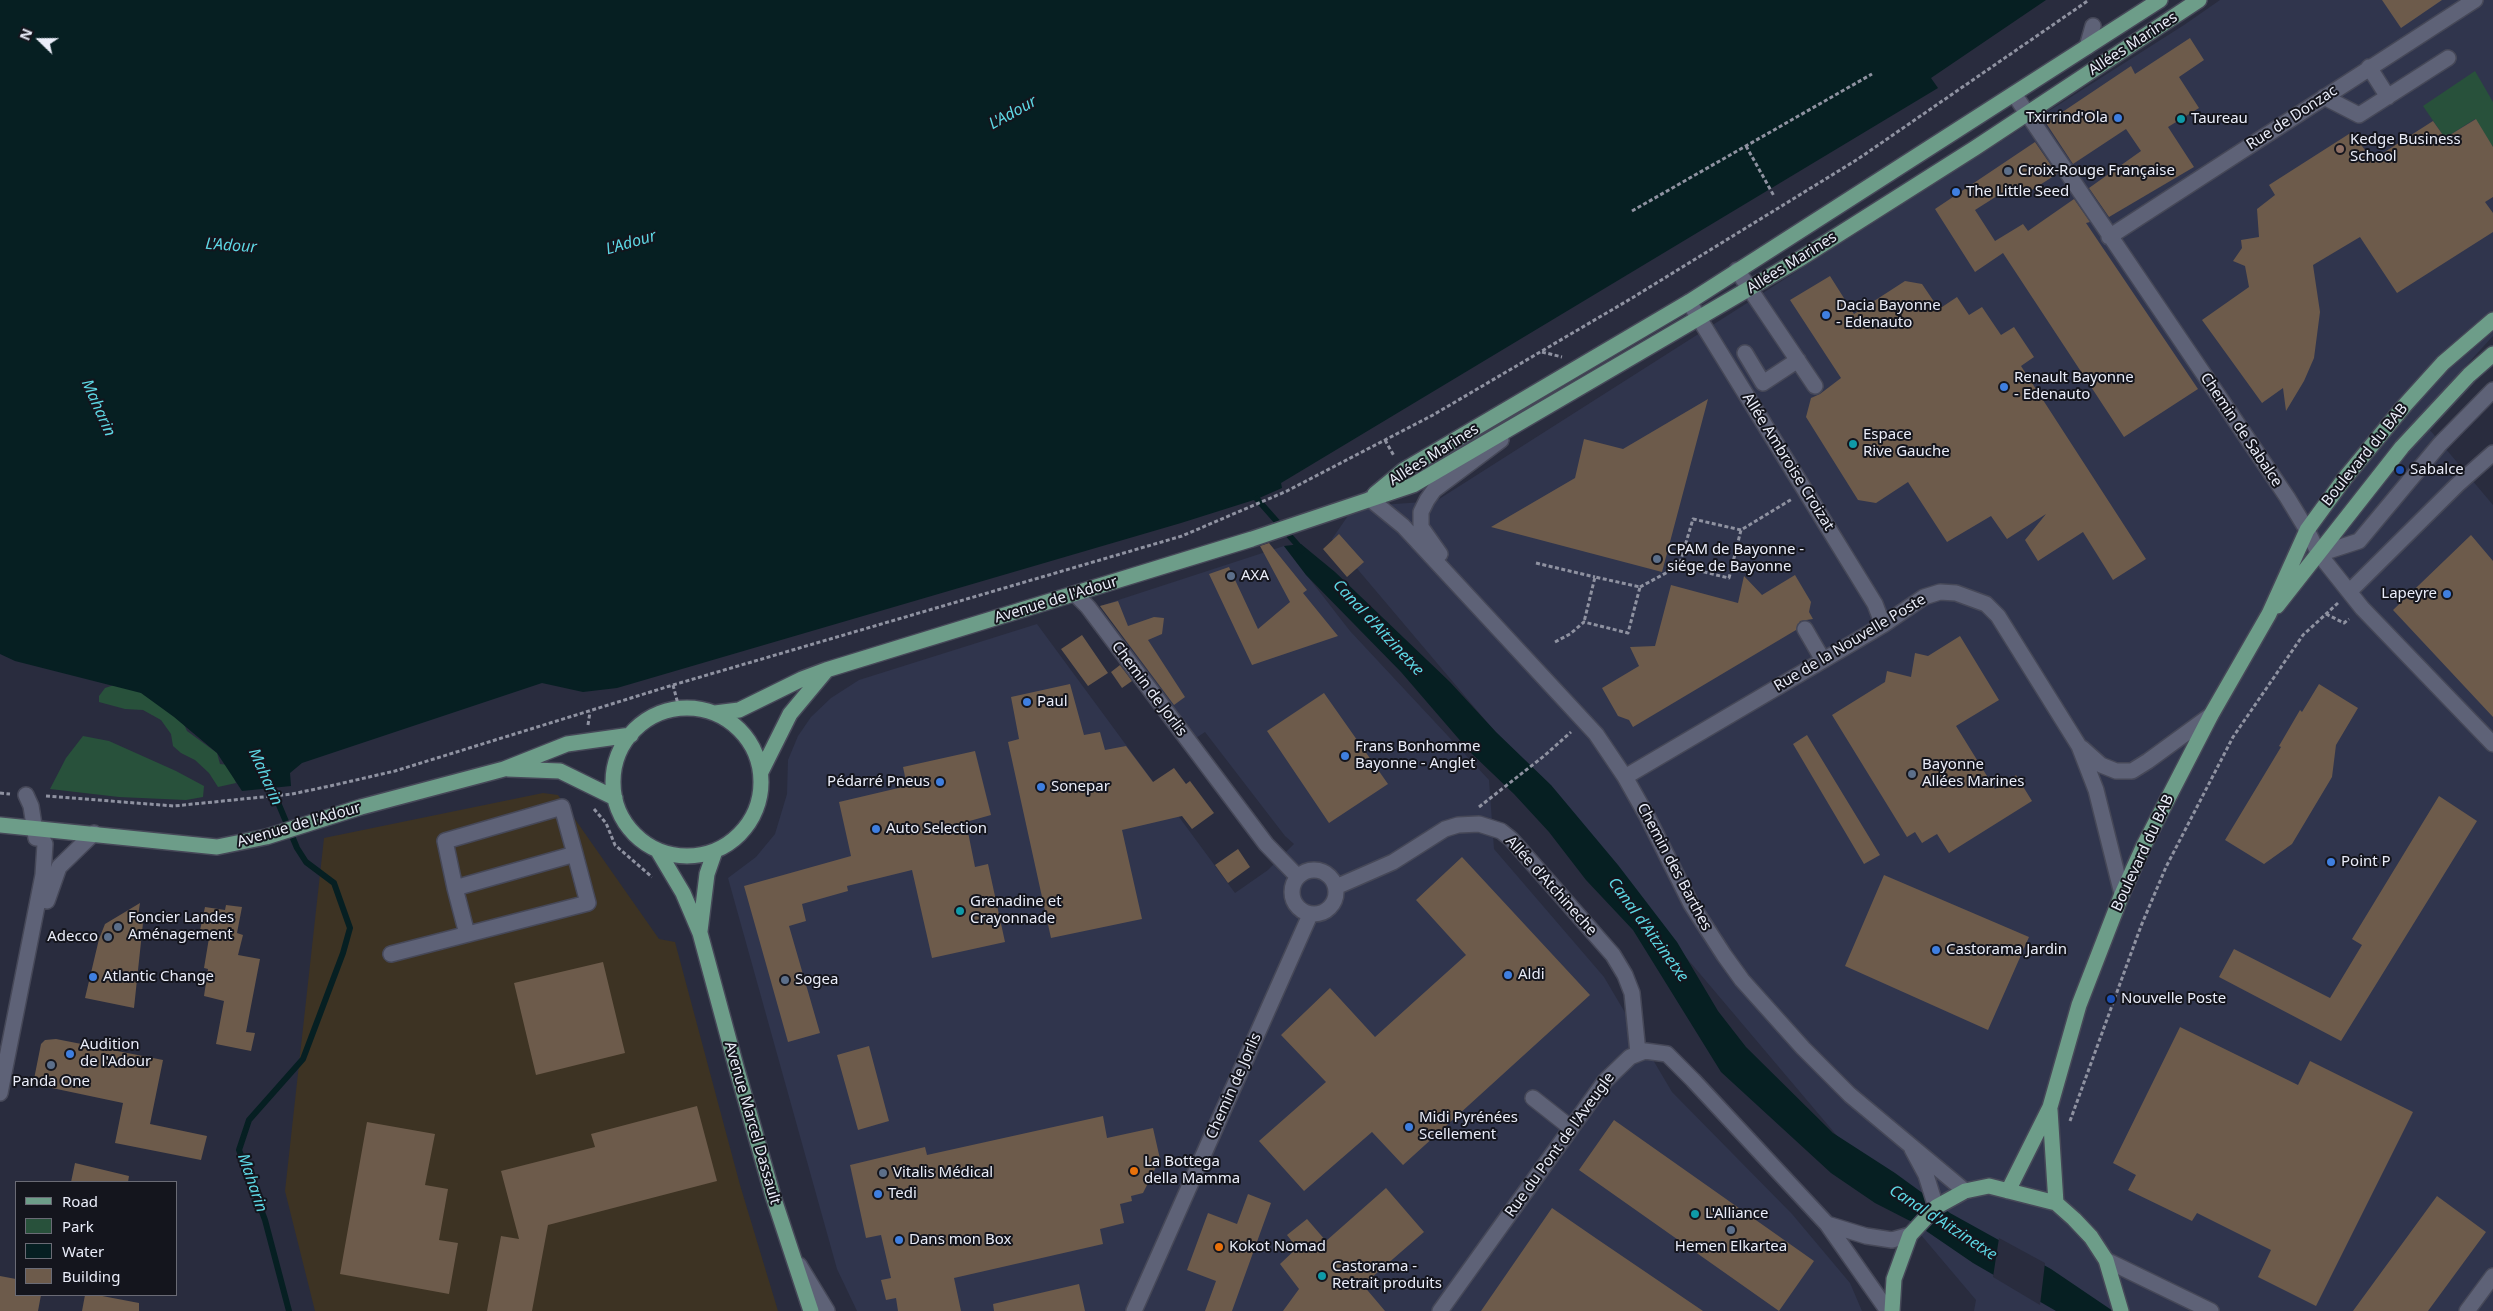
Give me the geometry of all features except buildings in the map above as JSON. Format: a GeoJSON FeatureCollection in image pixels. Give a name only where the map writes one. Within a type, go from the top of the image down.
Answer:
{"type":"FeatureCollection","features":[{"type":"Feature","properties":{"kind":"main road","name":"Allées Marines"},"geometry":{"type":"LineString","coordinates":[[1370,499],[1404,470],[1689,302],[2160,0]]}},
{"type":"Feature","properties":{"kind":"main road","name":"Allées Marines"},"geometry":{"type":"LineString","coordinates":[[1293,526],[1413,485],[1700,319],[1975,148],[2199,0]]}},
{"type":"Feature","properties":{"kind":"main road","name":"Boulevard du BAB"},"geometry":{"type":"LineString","coordinates":[[2008,1191],[2050,1107],[2079,1005],[2122,894],[2144,845],[2211,715],[2269,614],[2307,530],[2345,478],[2405,405],[2443,363],[2493,320]]}},
{"type":"Feature","properties":{"kind":"main road","name":"Boulevard du BAB"},"geometry":{"type":"LineString","coordinates":[[2269,614],[2319,554],[2402,447],[2469,375],[2493,354]]}},
{"type":"Feature","properties":{"kind":"main road","name":"Avenue de l'Adour"},"geometry":{"type":"LineString","coordinates":[[715,713],[739,710],[802,679],[826,670],[1293,526]]}},
{"type":"Feature","properties":{"kind":"main road"},"geometry":{"type":"LineString","coordinates":[[761,772],[790,714],[826,670]]}},
{"type":"Feature","properties":{"kind":"main road"},"geometry":{"type":"LineString","coordinates":[[679,708],[697,708],[715,713],[732,723],[746,736],[756,753],[761,772],[761,792],[751,819],[732,842],[715,851],[696,856],[677,856],[658,851],[643,842],[630,830],[620,814],[615,798],[615,764],[621,748],[631,734],[652,717],[679,708]]}},
{"type":"Feature","properties":{"kind":"main road","name":"Avenue de l'Adour"},"geometry":{"type":"LineString","coordinates":[[0,825],[94,833],[210,847],[266,837],[361,807],[504,769],[567,744],[631,734]]}},
{"type":"Feature","properties":{"kind":"main road","name":"Avenue de l'Adour"},"geometry":{"type":"LineString","coordinates":[[504,769],[560,771],[615,798]]}},
{"type":"Feature","properties":{"kind":"main road","name":"Avenue Marcel Dassault"},"geometry":{"type":"LineString","coordinates":[[658,851],[683,893],[700,932],[724,1025],[792,1254],[811,1311]]}},
{"type":"Feature","properties":{"kind":"main road","name":"Avenue Marcel Dassault"},"geometry":{"type":"LineString","coordinates":[[700,932],[707,874],[715,851]]}},
{"type":"Feature","properties":{"kind":"main road","name":"Boulevard du BAB"},"geometry":{"type":"LineString","coordinates":[[2050,1107],[2056,1203]]}},
{"type":"Feature","properties":{"kind":"main road"},"geometry":{"type":"LineString","coordinates":[[1890,1311],[1894,1279],[1910,1235],[1936,1206],[1965,1191],[1989,1186],[2056,1203],[2091,1236],[2106,1260],[2121,1311]]}},
{"type":"Feature","properties":{"kind":"street","name":"Rue de Donzac"},"geometry":{"type":"LineString","coordinates":[[2109,237],[2475,0]]}},
{"type":"Feature","properties":{"kind":"street"},"geometry":{"type":"LineString","coordinates":[[2087,46],[2093,26]]}},
{"type":"Feature","properties":{"kind":"street"},"geometry":{"type":"LineString","coordinates":[[2324,97],[2359,114],[2448,58]]}},
{"type":"Feature","properties":{"kind":"street"},"geometry":{"type":"LineString","coordinates":[[2369,67],[2388,97]]}},
{"type":"Feature","properties":{"kind":"street","name":"Chemin de Sabalce"},"geometry":{"type":"LineString","coordinates":[[2014,94],[2307,530],[2319,554],[2362,608],[2389,638],[2493,744]]}},
{"type":"Feature","properties":{"kind":"street"},"geometry":{"type":"LineString","coordinates":[[1737,270],[1751,288],[1815,386]]}},
{"type":"Feature","properties":{"kind":"street","name":"Allée Ambroise Croizat"},"geometry":{"type":"LineString","coordinates":[[1689,302],[1875,604],[1883,625]]}},
{"type":"Feature","properties":{"kind":"street"},"geometry":{"type":"LineString","coordinates":[[1745,353],[1763,383],[1798,360]]}},
{"type":"Feature","properties":{"kind":"street"},"geometry":{"type":"LineString","coordinates":[[2319,554],[2360,541],[2440,444],[2493,390]]}},
{"type":"Feature","properties":{"kind":"street","name":"Chemin des Barthes"},"geometry":{"type":"LineString","coordinates":[[1474,602],[1459,577],[1421,526],[1421,512],[1434,490],[1529,418]]}},
{"type":"Feature","properties":{"kind":"street"},"geometry":{"type":"LineString","coordinates":[[2350,592],[2457,485],[2493,454]]}},
{"type":"Feature","properties":{"kind":"street","name":"Chemin des Barthes"},"geometry":{"type":"LineString","coordinates":[[1370,499],[1393,516],[1584,720],[1625,778],[1691,904],[1742,980],[1803,1048],[1844,1090],[1965,1191]]}},
{"type":"Feature","properties":{"kind":"street","name":"Rue de la Nouvelle Poste"},"geometry":{"type":"LineString","coordinates":[[1625,778],[1883,625],[1924,597],[1940,592],[1972,597],[1986,604],[2010,634],[2079,746],[2096,790],[2122,894]]}},
{"type":"Feature","properties":{"kind":"street","name":"Chemin de Jorlis"},"geometry":{"type":"LineString","coordinates":[[1075,594],[1088,607],[1266,844],[1298,877]]}},
{"type":"Feature","properties":{"kind":"street"},"geometry":{"type":"LineString","coordinates":[[1805,629],[1823,660]]}},
{"type":"Feature","properties":{"kind":"street","name":"Rue de la Nouvelle Poste"},"geometry":{"type":"LineString","coordinates":[[2079,746],[2101,765],[2116,771],[2132,771],[2211,715]]}},
{"type":"Feature","properties":{"kind":"street"},"geometry":{"type":"LineString","coordinates":[[26,795],[32,806],[36,829],[35,866],[28,899],[27,946]]}},
{"type":"Feature","properties":{"kind":"street"},"geometry":{"type":"LineString","coordinates":[[391,954],[588,903],[562,807],[445,841],[466,934]]}},
{"type":"Feature","properties":{"kind":"street","name":"Allée d'Atchineche"},"geometry":{"type":"LineString","coordinates":[[1336,887],[1393,862],[1445,829],[1458,825],[1478,824],[1501,832],[1511,839],[1556,890],[1613,956],[1625,975],[1632,993],[1638,1053]]}},
{"type":"Feature","properties":{"kind":"street"},"geometry":{"type":"LineString","coordinates":[[0,1093],[6,1038],[27,946],[46,904],[59,868],[94,833]]}},
{"type":"Feature","properties":{"kind":"street"},"geometry":{"type":"LineString","coordinates":[[456,888],[574,854]]}},
{"type":"Feature","properties":{"kind":"street"},"geometry":{"type":"LineString","coordinates":[[1320,871],[1327,874],[1336,887],[1333,904],[1327,911],[1320,914],[1310,915],[1302,912],[1295,904],[1292,895],[1293,885],[1304,872],[1320,871]]}},
{"type":"Feature","properties":{"kind":"street","name":"Chemin de Jorlis"},"geometry":{"type":"LineString","coordinates":[[1134,1311],[1310,915]]}},
{"type":"Feature","properties":{"kind":"street"},"geometry":{"type":"LineString","coordinates":[[1638,1053],[1656,1051],[1667,1054],[1676,1062],[1827,1224],[1890,1311]]}},
{"type":"Feature","properties":{"kind":"street","name":"Rue du Pont de l'Aveugle"},"geometry":{"type":"LineString","coordinates":[[1440,1311],[1605,1081],[1621,1064],[1638,1053]]}},
{"type":"Feature","properties":{"kind":"street"},"geometry":{"type":"LineString","coordinates":[[1533,1098],[1571,1128]]}},
{"type":"Feature","properties":{"kind":"street","name":"Chemin des Barthes"},"geometry":{"type":"LineString","coordinates":[[1908,1142],[1926,1175],[1936,1206]]}},
{"type":"Feature","properties":{"kind":"street"},"geometry":{"type":"LineString","coordinates":[[1827,1224],[1866,1236],[1892,1240],[1910,1235]]}},
{"type":"Feature","properties":{"kind":"street"},"geometry":{"type":"LineString","coordinates":[[792,1254],[827,1311]]}},
{"type":"Feature","properties":{"kind":"street"},"geometry":{"type":"LineString","coordinates":[[2106,1260],[2204,1308]]}},
{"type":"Feature","properties":{"kind":"street"},"geometry":{"type":"LineString","coordinates":[[2467,1311],[2493,1276]]}},
{"type":"Feature","properties":{"kind":"street"},"geometry":{"type":"LineString","coordinates":[[2180,1311],[2204,1308]]}},
{"type":"Feature","properties":{"kind":"path"},"geometry":{"type":"LineString","coordinates":[[0,793],[174,806],[292,794],[395,771],[673,685],[1182,536],[1286,491],[1434,415],[1775,212],[1858,159],[2089,0]]}},
{"type":"Feature","properties":{"kind":"path"},"geometry":{"type":"LineString","coordinates":[[1632,211],[1872,74]]}},
{"type":"Feature","properties":{"kind":"path"},"geometry":{"type":"LineString","coordinates":[[1746,146],[1774,196]]}},
{"type":"Feature","properties":{"kind":"path"},"geometry":{"type":"LineString","coordinates":[[1680,566],[1693,519],[1741,530],[1805,491]]}},
{"type":"Feature","properties":{"kind":"path"},"geometry":{"type":"LineString","coordinates":[[1536,563],[1640,587],[1680,566],[1729,578],[1741,530]]}},
{"type":"Feature","properties":{"kind":"path"},"geometry":{"type":"LineString","coordinates":[[1555,642],[1570,634],[1584,622],[1595,577]]}},
{"type":"Feature","properties":{"kind":"path"},"geometry":{"type":"LineString","coordinates":[[1584,622],[1628,633],[1640,587]]}},
{"type":"Feature","properties":{"kind":"path"},"geometry":{"type":"LineString","coordinates":[[2069,1123],[2141,926],[2166,868],[2233,737],[2303,635],[2350,592]]}},
{"type":"Feature","properties":{"kind":"path"},"geometry":{"type":"LineString","coordinates":[[673,685],[679,708]]}},
{"type":"Feature","properties":{"kind":"path"},"geometry":{"type":"LineString","coordinates":[[1492,796],[1544,756],[1584,720]]}},
{"type":"Feature","properties":{"kind":"path"},"geometry":{"type":"LineString","coordinates":[[590,806],[606,823],[615,845],[634,864]]}},
{"type":"Feature","properties":{"kind":"shaded area"},"geometry":{"type":"Polygon","coordinates":[[[2220,0],[2493,0],[2493,336],[2419,417],[2493,505],[2493,1311],[1974,1311],[1976,1300],[1332,539],[1354,507],[1436,501],[2184,25],[2220,0]]]}},
{"type":"Feature","properties":{"kind":"shaded area"},"geometry":{"type":"Polygon","coordinates":[[[1284,546],[1350,631],[1489,780],[1494,849],[1604,977],[1672,1092],[1792,1214],[1850,1283],[1862,1311],[857,1311],[837,1269],[728,878],[756,857],[775,834],[787,794],[788,760],[798,736],[811,717],[831,698],[859,680],[1037,624],[1235,893],[1268,870],[1294,844],[1285,836],[1205,732],[1196,738],[1100,606],[1284,546]]]}},
{"type":"Feature","properties":{"kind":"shaded area"},"geometry":{"type":"Polygon","coordinates":[[[543,793],[558,795],[659,939],[675,942],[740,1185],[778,1311],[315,1311],[285,1191],[324,838],[543,793]]]}},
{"type":"Feature","properties":{"kind":"green space"},"geometry":{"type":"Polygon","coordinates":[[[2475,71],[2493,102],[2493,147],[2475,119],[2445,138],[2423,106],[2475,71]]]}},
{"type":"Feature","properties":{"kind":"green space"},"geometry":{"type":"Polygon","coordinates":[[[117,684],[131,686],[182,720],[187,731],[217,753],[220,764],[229,765],[236,783],[218,787],[209,773],[195,760],[181,753],[173,746],[171,734],[161,720],[143,710],[125,709],[99,702],[99,696],[105,688],[117,684]]]}},
{"type":"Feature","properties":{"kind":"green space"},"geometry":{"type":"Polygon","coordinates":[[[83,736],[109,741],[176,771],[204,786],[203,797],[186,800],[119,797],[50,789],[66,758],[83,736]]]}},
{"type":"Feature","properties":{"kind":"water","name":"L'Adour"},"geometry":{"type":"Polygon","coordinates":[[[0,0],[2046,0],[1931,78],[1938,88],[1281,483],[1282,488],[1257,499],[617,688],[583,692],[542,683],[302,763],[290,773],[291,786],[242,791],[217,753],[174,717],[141,693],[15,661],[0,654],[0,0]]]}},
{"type":"Feature","properties":{"kind":"water"},"geometry":{"type":"Polygon","coordinates":[[[1301,544],[1335,572],[1450,682],[1496,732],[1551,785],[1618,865],[1677,942],[1718,1011],[1746,1047],[1833,1133],[1895,1173],[1950,1213],[2051,1269],[2113,1311],[2056,1311],[1973,1263],[1916,1224],[1875,1203],[1831,1173],[1721,1072],[1633,930],[1586,880],[1549,832],[1514,794],[1470,752],[1401,672],[1306,575],[1284,546],[1301,544]]]}},
{"type":"Feature","properties":{"kind":"pier"},"geometry":{"type":"Polygon","coordinates":[[[1999,1238],[2045,1263],[2040,1305],[1993,1277],[1999,1238]]]}},
{"type":"Feature","properties":{"kind":"waterway","name":"Canal d'Aitzinetxe"},"geometry":{"type":"LineString","coordinates":[[1257,499],[1302,550]]}},
{"type":"Feature","properties":{"kind":"waterway","name":"Maharin"},"geometry":{"type":"LineString","coordinates":[[269,781],[297,848],[306,862],[334,883],[350,928],[343,953],[303,1059],[249,1120],[239,1150],[265,1220],[289,1311]]}},
{"type":"Feature","properties":{"kind":"place","name":"Txirrind'Ola"},"geometry":{"type":"Point","coordinates":[2118,118]}},
{"type":"Feature","properties":{"kind":"place","name":"Taureau"},"geometry":{"type":"Point","coordinates":[2181,119]}},
{"type":"Feature","properties":{"kind":"place","name":"Kedge Business School"},"geometry":{"type":"Point","coordinates":[2340,149]}},
{"type":"Feature","properties":{"kind":"place","name":"Croix-Rouge Française"},"geometry":{"type":"Point","coordinates":[2008,171]}},
{"type":"Feature","properties":{"kind":"place","name":"The Little Seed"},"geometry":{"type":"Point","coordinates":[1956,192]}},
{"type":"Feature","properties":{"kind":"place","name":"Dacia Bayonne - Edenauto"},"geometry":{"type":"Point","coordinates":[1826,315]}},
{"type":"Feature","properties":{"kind":"place","name":"Renault Bayonne - Edenauto"},"geometry":{"type":"Point","coordinates":[2004,387]}},
{"type":"Feature","properties":{"kind":"place","name":"Espace Rive Gauche"},"geometry":{"type":"Point","coordinates":[1853,444]}},
{"type":"Feature","properties":{"kind":"place","name":"Sabalce"},"geometry":{"type":"Point","coordinates":[2400,470]}},
{"type":"Feature","properties":{"kind":"place","name":"CPAM de Bayonne - siége de Bayonne"},"geometry":{"type":"Point","coordinates":[1657,559]}},
{"type":"Feature","properties":{"kind":"place","name":"AXA"},"geometry":{"type":"Point","coordinates":[1231,576]}},
{"type":"Feature","properties":{"kind":"place","name":"Lapeyre"},"geometry":{"type":"Point","coordinates":[2447,594]}},
{"type":"Feature","properties":{"kind":"place","name":"Paul"},"geometry":{"type":"Point","coordinates":[1027,702]}},
{"type":"Feature","properties":{"kind":"place","name":"Frans Bonhomme Bayonne - Anglet"},"geometry":{"type":"Point","coordinates":[1345,756]}},
{"type":"Feature","properties":{"kind":"place","name":"Bayonne Allées Marines"},"geometry":{"type":"Point","coordinates":[1912,774]}},
{"type":"Feature","properties":{"kind":"place","name":"Pédarré Pneus"},"geometry":{"type":"Point","coordinates":[940,782]}},
{"type":"Feature","properties":{"kind":"place","name":"Sonepar"},"geometry":{"type":"Point","coordinates":[1041,787]}},
{"type":"Feature","properties":{"kind":"place","name":"Auto Selection"},"geometry":{"type":"Point","coordinates":[876,829]}},
{"type":"Feature","properties":{"kind":"place","name":"Point P"},"geometry":{"type":"Point","coordinates":[2331,862]}},
{"type":"Feature","properties":{"kind":"place","name":"Grenadine et Crayonnade"},"geometry":{"type":"Point","coordinates":[960,911]}},
{"type":"Feature","properties":{"kind":"place","name":"Foncier Landes Aménagement"},"geometry":{"type":"Point","coordinates":[118,927]}},
{"type":"Feature","properties":{"kind":"place","name":"Adecco"},"geometry":{"type":"Point","coordinates":[108,937]}},
{"type":"Feature","properties":{"kind":"place","name":"Castorama Jardin"},"geometry":{"type":"Point","coordinates":[1936,950]}},
{"type":"Feature","properties":{"kind":"place","name":"Aldi"},"geometry":{"type":"Point","coordinates":[1508,975]}},
{"type":"Feature","properties":{"kind":"place","name":"Atlantic Change"},"geometry":{"type":"Point","coordinates":[93,977]}},
{"type":"Feature","properties":{"kind":"place","name":"Sogea"},"geometry":{"type":"Point","coordinates":[785,980]}},
{"type":"Feature","properties":{"kind":"place","name":"Nouvelle Poste"},"geometry":{"type":"Point","coordinates":[2111,999]}},
{"type":"Feature","properties":{"kind":"place","name":"Audition de l'Adour"},"geometry":{"type":"Point","coordinates":[70,1054]}},
{"type":"Feature","properties":{"kind":"place","name":"Panda One"},"geometry":{"type":"Point","coordinates":[51,1065]}},
{"type":"Feature","properties":{"kind":"place","name":"Midi Pyrénées Scellement"},"geometry":{"type":"Point","coordinates":[1409,1127]}},
{"type":"Feature","properties":{"kind":"place","name":"La Bottega della Mamma"},"geometry":{"type":"Point","coordinates":[1134,1171]}},
{"type":"Feature","properties":{"kind":"place","name":"Vitalis Médical"},"geometry":{"type":"Point","coordinates":[883,1173]}},
{"type":"Feature","properties":{"kind":"place","name":"Tedi"},"geometry":{"type":"Point","coordinates":[878,1194]}},
{"type":"Feature","properties":{"kind":"place","name":"L'Alliance"},"geometry":{"type":"Point","coordinates":[1695,1214]}},
{"type":"Feature","properties":{"kind":"place","name":"Hemen Elkartea"},"geometry":{"type":"Point","coordinates":[1731,1230]}},
{"type":"Feature","properties":{"kind":"place","name":"Dans mon Box"},"geometry":{"type":"Point","coordinates":[899,1240]}},
{"type":"Feature","properties":{"kind":"place","name":"Kokot Nomad"},"geometry":{"type":"Point","coordinates":[1219,1247]}},
{"type":"Feature","properties":{"kind":"place","name":"Castorama - Retrait produits"},"geometry":{"type":"Point","coordinates":[1322,1276]}}]}
